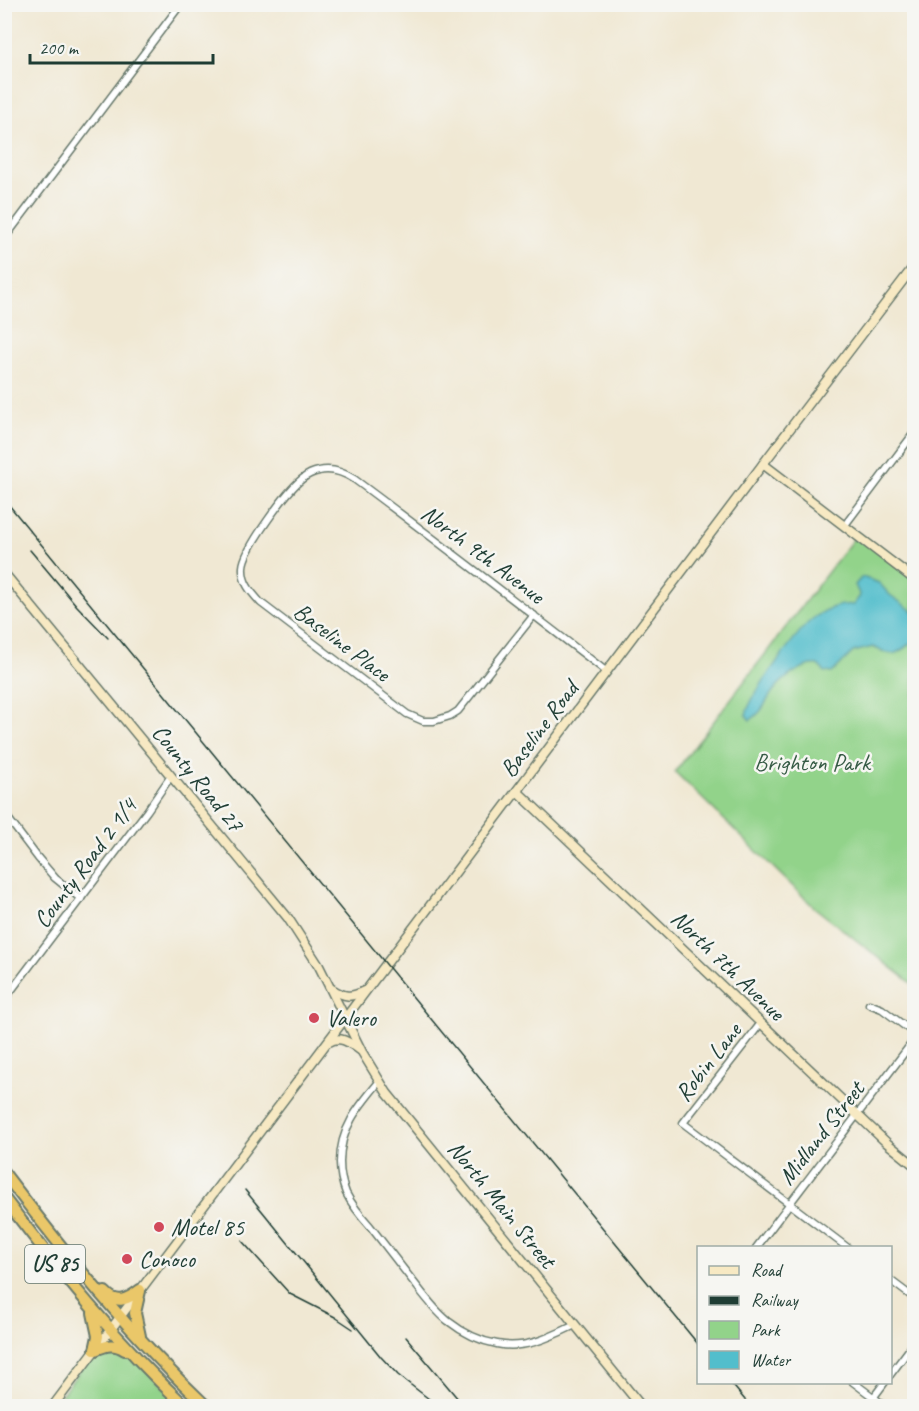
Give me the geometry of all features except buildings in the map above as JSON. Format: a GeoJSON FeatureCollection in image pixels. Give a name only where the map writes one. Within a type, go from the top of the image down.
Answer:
{"type":"FeatureCollection","features":[{"type":"Feature","properties":{"kind":"highway","name":"US 85"},"geometry":{"type":"LineString","coordinates":[[4,1173],[119,1318],[206,1407]]}},
{"type":"Feature","properties":{"kind":"highway","name":"US 85"},"geometry":{"type":"LineString","coordinates":[[4,1198],[110,1329],[185,1407]]}},
{"type":"Feature","properties":{"kind":"highway"},"geometry":{"type":"LineString","coordinates":[[86,1275],[113,1300],[126,1300],[140,1290]]}},
{"type":"Feature","properties":{"kind":"highway"},"geometry":{"type":"LineString","coordinates":[[140,1290],[135,1317],[142,1342]]}},
{"type":"Feature","properties":{"kind":"highway"},"geometry":{"type":"LineString","coordinates":[[91,1307],[98,1330],[95,1350]]}},
{"type":"Feature","properties":{"kind":"highway"},"geometry":{"type":"LineString","coordinates":[[95,1350],[107,1345],[115,1345],[137,1359]]}},
{"type":"Feature","properties":{"kind":"street"},"geometry":{"type":"LineString","coordinates":[[4,239],[180,4]]}},
{"type":"Feature","properties":{"kind":"street","name":"Baseline Road"},"geometry":{"type":"LineString","coordinates":[[53,1407],[763,464],[915,266]]}},
{"type":"Feature","properties":{"kind":"street"},"geometry":{"type":"LineString","coordinates":[[845,525],[915,433]]}},
{"type":"Feature","properties":{"kind":"street"},"geometry":{"type":"LineString","coordinates":[[763,464],[911,577],[915,566]]}},
{"type":"Feature","properties":{"kind":"street","name":"North 9th Avenue"},"geometry":{"type":"LineString","coordinates":[[334,470],[354,479],[607,672]]}},
{"type":"Feature","properties":{"kind":"street","name":"Baseline Place"},"geometry":{"type":"LineString","coordinates":[[334,470],[309,474],[297,484],[245,555],[243,573],[245,583],[249,591],[261,603],[407,714],[434,721],[458,711],[534,615]]}},
{"type":"Feature","properties":{"kind":"street","name":"County Road 27"},"geometry":{"type":"LineString","coordinates":[[4,573],[288,918],[307,944],[346,1018]]}},
{"type":"Feature","properties":{"kind":"street","name":"County Road 2 1/4"},"geometry":{"type":"LineString","coordinates":[[4,1000],[171,776]]}},
{"type":"Feature","properties":{"kind":"street","name":"North 7th Avenue"},"geometry":{"type":"LineString","coordinates":[[517,791],[887,1143],[915,1165]]}},
{"type":"Feature","properties":{"kind":"street"},"geometry":{"type":"LineString","coordinates":[[4,813],[55,878],[81,899]]}},
{"type":"Feature","properties":{"kind":"street"},"geometry":{"type":"LineString","coordinates":[[331,988],[342,996],[350,997],[367,990]]}},
{"type":"Feature","properties":{"kind":"street"},"geometry":{"type":"LineString","coordinates":[[869,1004],[882,1009],[915,1033]]}},
{"type":"Feature","properties":{"kind":"street","name":"North Main Street"},"geometry":{"type":"LineString","coordinates":[[346,1018],[379,1082],[641,1407]]}},
{"type":"Feature","properties":{"kind":"street","name":"Robin Lane"},"geometry":{"type":"LineString","coordinates":[[761,1023],[682,1123],[789,1203]]}},
{"type":"Feature","properties":{"kind":"street"},"geometry":{"type":"LineString","coordinates":[[326,1044],[340,1039],[348,1041],[361,1051]]}},
{"type":"Feature","properties":{"kind":"street","name":"Midland Street"},"geometry":{"type":"LineString","coordinates":[[757,1246],[915,1040]]}},
{"type":"Feature","properties":{"kind":"street"},"geometry":{"type":"LineString","coordinates":[[379,1082],[346,1128],[341,1145],[340,1161],[343,1184],[352,1204],[393,1257],[448,1321],[470,1335],[506,1345],[523,1345],[551,1337],[575,1325]]}},
{"type":"Feature","properties":{"kind":"street"},"geometry":{"type":"LineString","coordinates":[[789,1203],[845,1246]]}},
{"type":"Feature","properties":{"kind":"street"},"geometry":{"type":"LineString","coordinates":[[892,1281],[915,1298]]}},
{"type":"Feature","properties":{"kind":"street"},"geometry":{"type":"LineString","coordinates":[[892,1374],[915,1343]]}},
{"type":"Feature","properties":{"kind":"street"},"geometry":{"type":"LineString","coordinates":[[854,1384],[885,1407]]}},
{"type":"Feature","properties":{"kind":"street"},"geometry":{"type":"LineString","coordinates":[[873,1398],[884,1384]]}},
{"type":"Feature","properties":{"kind":"green space","name":"Brighton Park"},"geometry":{"type":"Polygon","coordinates":[[[857,534],[914,578],[914,985],[815,908],[675,772],[857,534]]]}},
{"type":"Feature","properties":{"kind":"green space"},"geometry":{"type":"Polygon","coordinates":[[[121,1347],[185,1406],[53,1406],[95,1350],[121,1347]]]}},
{"type":"Feature","properties":{"kind":"water"},"geometry":{"type":"Polygon","coordinates":[[[862,577],[879,583],[890,595],[914,612],[914,640],[899,652],[891,654],[873,647],[853,652],[832,673],[825,672],[818,665],[800,669],[778,686],[761,710],[750,720],[746,715],[749,706],[787,648],[815,617],[824,611],[833,607],[853,605],[860,596],[855,585],[862,577]]]}},
{"type":"Feature","properties":{"kind":"railway"},"geometry":{"type":"LineString","coordinates":[[4,499],[697,1343]]}},
{"type":"Feature","properties":{"kind":"railway"},"geometry":{"type":"LineString","coordinates":[[30,550],[77,606],[108,638]]}},
{"type":"Feature","properties":{"kind":"railway"},"geometry":{"type":"LineString","coordinates":[[245,1190],[381,1357],[398,1375],[438,1406]]}},
{"type":"Feature","properties":{"kind":"railway"},"geometry":{"type":"LineString","coordinates":[[242,1241],[290,1294],[353,1329]]}},
{"type":"Feature","properties":{"kind":"railway"},"geometry":{"type":"LineString","coordinates":[[406,1337],[464,1406]]}},
{"type":"Feature","properties":{"kind":"railway"},"geometry":{"type":"LineString","coordinates":[[732,1384],[750,1406]]}},
{"type":"Feature","properties":{"kind":"place","name":"Valero"},"geometry":{"type":"Point","coordinates":[314,1018]}},
{"type":"Feature","properties":{"kind":"place","name":"Motel 85"},"geometry":{"type":"Point","coordinates":[159,1227]}},
{"type":"Feature","properties":{"kind":"place","name":"Conoco"},"geometry":{"type":"Point","coordinates":[127,1259]}}]}
